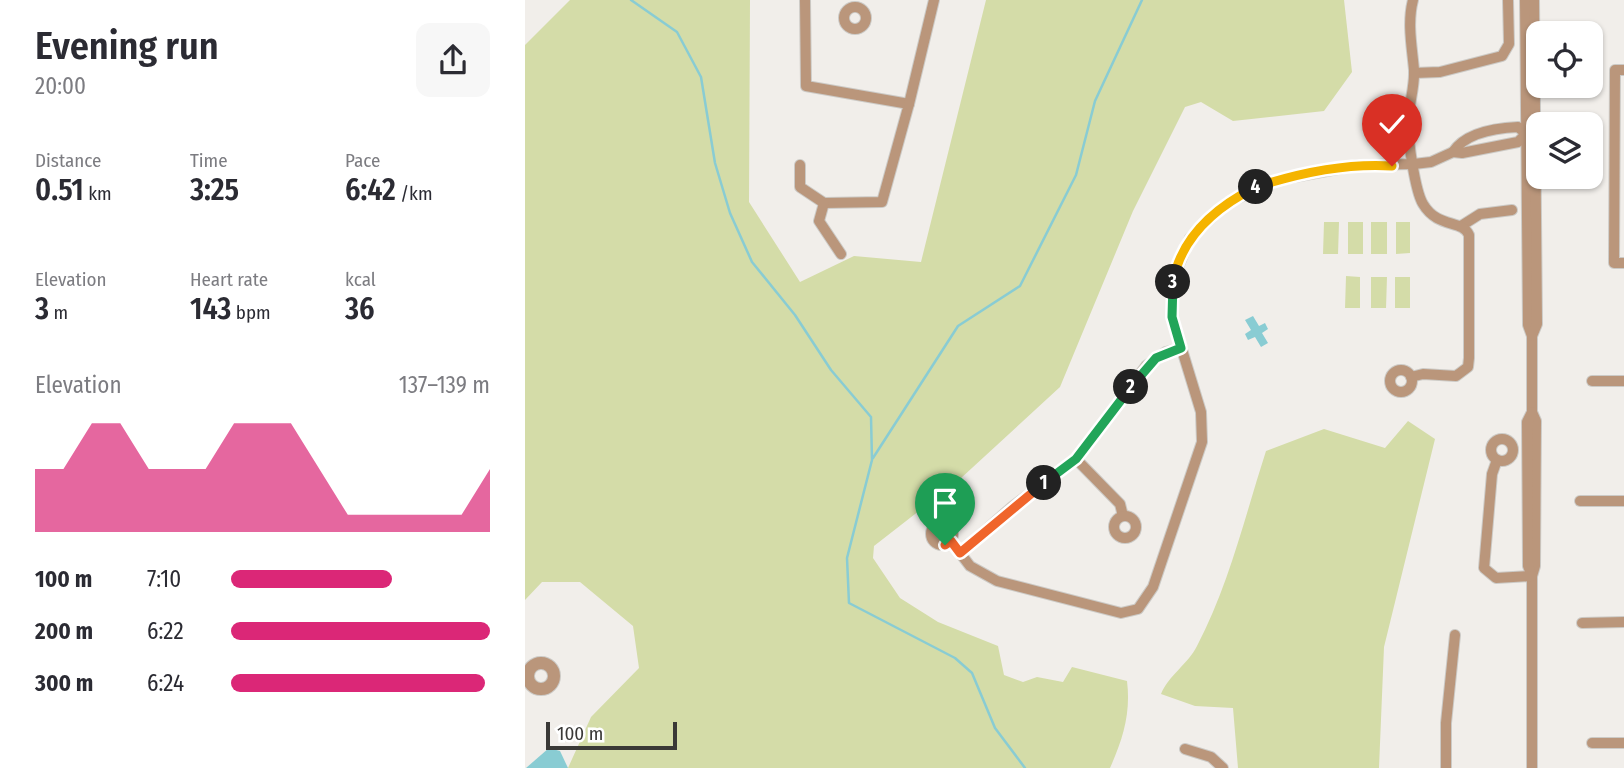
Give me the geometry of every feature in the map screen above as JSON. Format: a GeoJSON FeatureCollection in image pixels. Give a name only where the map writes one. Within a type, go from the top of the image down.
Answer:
{"type":"FeatureCollection","features":[{"type":"Feature","properties":{"kind":"street"},"geometry":{"type":"LineString","coordinates":[[806,0],[806,86],[909,104]]}},
{"type":"Feature","properties":{"kind":"street"},"geometry":{"type":"LineString","coordinates":[[800,165],[800,187],[824,203],[882,202],[934,0]]}},
{"type":"Feature","properties":{"kind":"street"},"geometry":{"type":"LineString","coordinates":[[1411,377],[1423,374],[1456,376],[1468,367],[1469,235],[1461,226],[1433,219],[1420,201],[1408,125],[1414,73],[1410,24],[1413,0]]}},
{"type":"Feature","properties":{"kind":"street"},"geometry":{"type":"LineString","coordinates":[[1414,73],[1440,72],[1502,56],[1509,44],[1508,0]]}},
{"type":"Feature","properties":{"kind":"street"},"geometry":{"type":"LineString","coordinates":[[1525,0],[1529,112]]}},
{"type":"Feature","properties":{"kind":"street"},"geometry":{"type":"LineString","coordinates":[[1531,112],[1534,0]]}},
{"type":"Feature","properties":{"kind":"street"},"geometry":{"type":"LineString","coordinates":[[1619,70],[1619,263]]}},
{"type":"Feature","properties":{"kind":"street"},"geometry":{"type":"LineString","coordinates":[[951,541],[981,574],[997,581],[1121,613],[1138,609],[1153,587],[1202,442],[1201,412],[1172,317],[1171,296],[1177,264],[1200,226],[1227,203],[1278,180],[1359,165],[1431,162],[1453,152],[1462,153],[1518,142],[1526,137]]}},
{"type":"Feature","properties":{"kind":"street"},"geometry":{"type":"LineString","coordinates":[[1532,189],[1537,324],[1532,336],[1532,412],[1527,422],[1532,504],[1528,566],[1532,576],[1532,768]]}},
{"type":"Feature","properties":{"kind":"street"},"geometry":{"type":"LineString","coordinates":[[824,203],[819,221],[841,254]]}},
{"type":"Feature","properties":{"kind":"street"},"geometry":{"type":"LineString","coordinates":[[1461,226],[1481,214],[1512,210]]}},
{"type":"Feature","properties":{"kind":"street"},"geometry":{"type":"LineString","coordinates":[[960,553],[1011,507],[1076,459],[1146,366],[1166,352],[1181,348]]}},
{"type":"Feature","properties":{"kind":"street"},"geometry":{"type":"LineString","coordinates":[[1592,382],[1624,381]]}},
{"type":"Feature","properties":{"kind":"street"},"geometry":{"type":"LineString","coordinates":[[1076,459],[1121,504],[1123,516]]}},
{"type":"Feature","properties":{"kind":"street"},"geometry":{"type":"LineString","coordinates":[[1497,460],[1492,474],[1484,568],[1496,578],[1532,576]]}},
{"type":"Feature","properties":{"kind":"street"},"geometry":{"type":"LineString","coordinates":[[1580,501],[1624,501]]}},
{"type":"Feature","properties":{"kind":"street"},"geometry":{"type":"LineString","coordinates":[[1582,623],[1624,622]]}},
{"type":"Feature","properties":{"kind":"street"},"geometry":{"type":"LineString","coordinates":[[1446,768],[1446,723],[1455,635]]}},
{"type":"Feature","properties":{"kind":"street"},"geometry":{"type":"LineString","coordinates":[[1592,743],[1624,743]]}},
{"type":"Feature","properties":{"kind":"street"},"geometry":{"type":"LineString","coordinates":[[1185,749],[1211,757],[1223,768]]}},
{"type":"Feature","properties":{"kind":"green space"},"geometry":{"type":"Polygon","coordinates":[[[570,0],[750,0],[749,202],[800,282],[854,256],[921,262],[986,0],[1344,0],[1352,72],[1324,111],[1233,121],[1201,102],[1185,107],[1133,211],[1060,387],[960,479],[874,546],[873,558],[900,598],[938,622],[998,646],[1004,675],[1023,682],[1037,677],[1063,682],[1072,667],[1127,681],[1125,726],[1110,768],[568,768],[591,717],[639,668],[633,626],[580,582],[542,582],[525,600],[525,45],[570,0]]]}},
{"type":"Feature","properties":{"kind":"green space"},"geometry":{"type":"Polygon","coordinates":[[[1324,222],[1339,222],[1338,254],[1323,254],[1324,222]]]}},
{"type":"Feature","properties":{"kind":"green space"},"geometry":{"type":"Polygon","coordinates":[[[1348,222],[1363,222],[1363,254],[1348,254],[1348,222]]]}},
{"type":"Feature","properties":{"kind":"green space"},"geometry":{"type":"Polygon","coordinates":[[[1371,222],[1387,222],[1387,254],[1371,254],[1371,222]]]}},
{"type":"Feature","properties":{"kind":"green space"},"geometry":{"type":"Polygon","coordinates":[[[1396,222],[1410,222],[1410,253],[1396,254],[1396,222]]]}},
{"type":"Feature","properties":{"kind":"green space"},"geometry":{"type":"Polygon","coordinates":[[[1346,276],[1360,277],[1360,308],[1345,308],[1346,276]]]}},
{"type":"Feature","properties":{"kind":"green space"},"geometry":{"type":"Polygon","coordinates":[[[1371,277],[1387,277],[1386,308],[1371,308],[1371,277]]]}},
{"type":"Feature","properties":{"kind":"green space"},"geometry":{"type":"Polygon","coordinates":[[[1395,277],[1410,277],[1410,308],[1395,308],[1395,277]]]}},
{"type":"Feature","properties":{"kind":"green space"},"geometry":{"type":"Polygon","coordinates":[[[1408,421],[1435,439],[1384,647],[1379,768],[1238,768],[1233,708],[1195,706],[1161,694],[1193,652],[1208,623],[1236,550],[1266,451],[1324,429],[1385,448],[1408,421]]]}},
{"type":"Feature","properties":{"kind":"water"},"geometry":{"type":"Polygon","coordinates":[[[1253,316],[1259,326],[1265,323],[1268,329],[1262,333],[1268,343],[1261,347],[1255,337],[1248,340],[1245,334],[1251,330],[1245,320],[1253,316]]]}},
{"type":"Feature","properties":{"kind":"water"},"geometry":{"type":"Polygon","coordinates":[[[549,748],[560,751],[568,768],[526,768],[549,748]]]}},
{"type":"Feature","properties":{"kind":"waterway"},"geometry":{"type":"LineString","coordinates":[[631,0],[677,32],[701,77],[715,163],[730,213],[752,262],[795,315],[831,370],[871,417],[872,460],[847,558],[849,603],[955,658],[972,673],[995,728],[1025,768]]}},
{"type":"Feature","properties":{"kind":"waterway"},"geometry":{"type":"LineString","coordinates":[[873,458],[958,326],[1020,286],[1076,175],[1095,101],[1142,0]]}},
{"type":"Feature","properties":{"kind":"route"},"geometry":{"type":"LineString","coordinates":[[945,545],[951,541],[960,553],[1011,507],[1076,459],[1092,442],[1146,366],[1166,352],[1181,348],[1172,317],[1173,279],[1190,238],[1210,217],[1245,192],[1278,180],[1359,165],[1392,166]]}}]}
